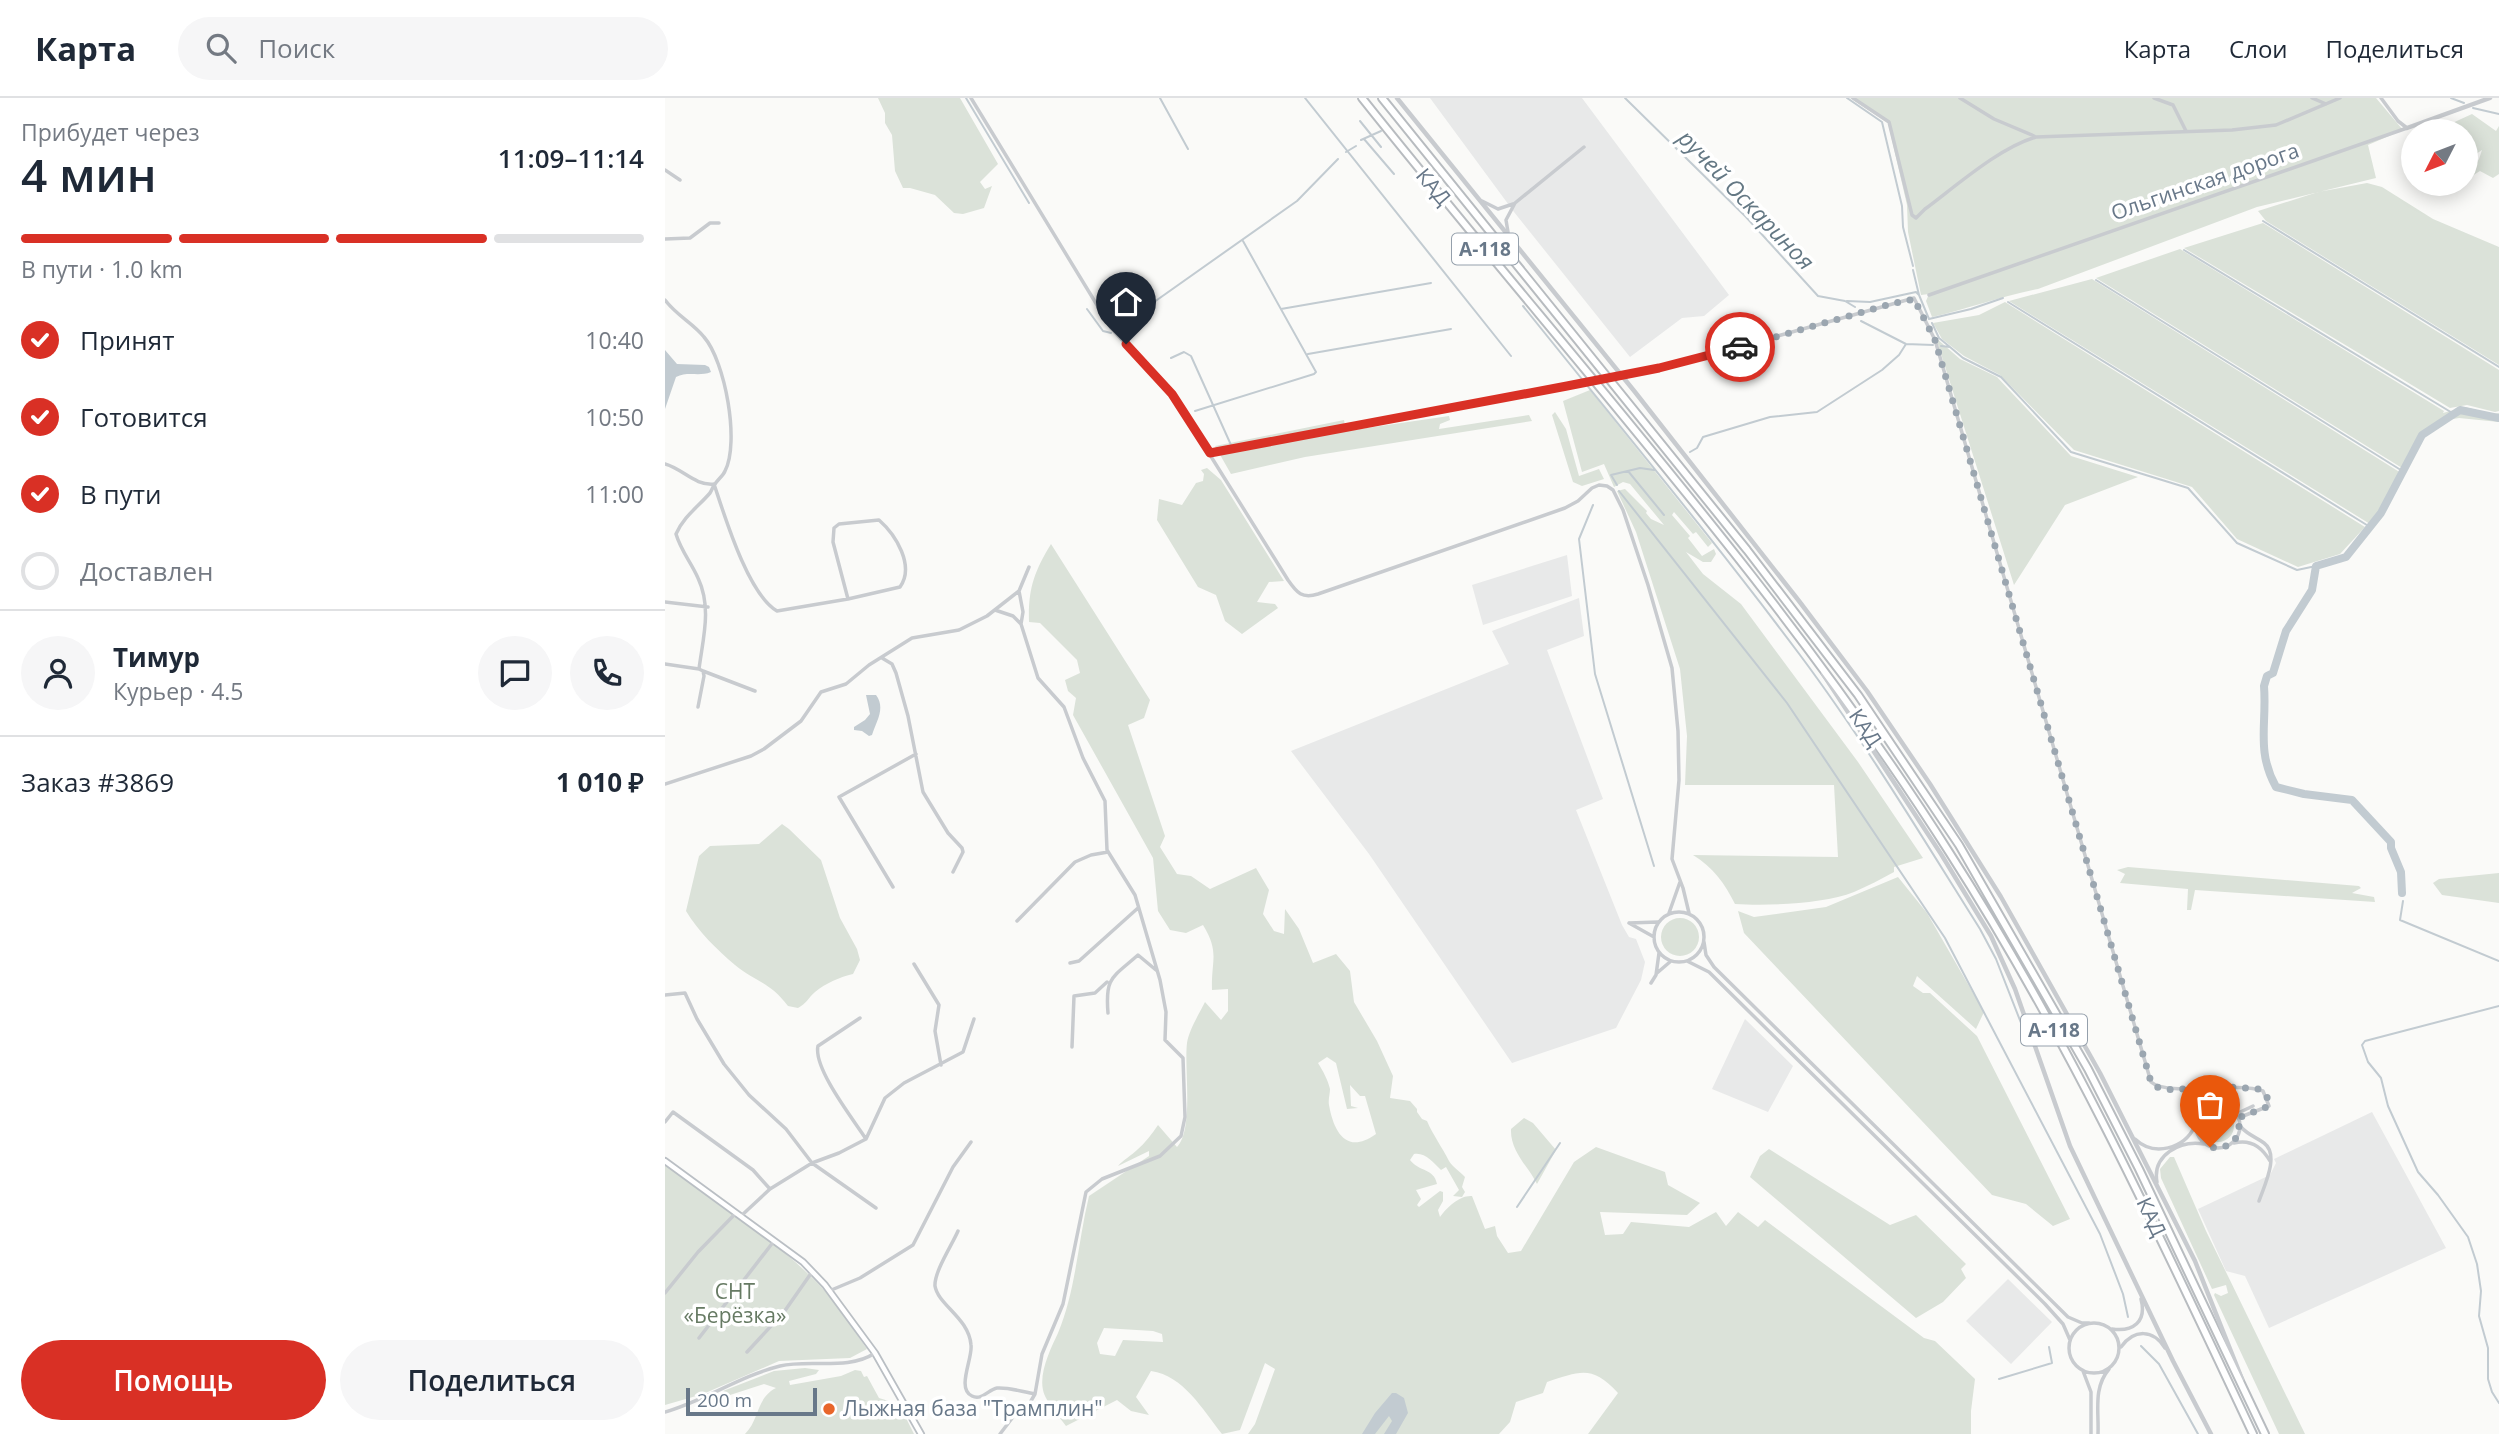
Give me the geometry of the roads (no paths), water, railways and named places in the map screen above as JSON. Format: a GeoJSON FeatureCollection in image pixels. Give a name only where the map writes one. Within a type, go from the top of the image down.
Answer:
{"type":"FeatureCollection","features":[{"type":"Feature","properties":{"kind":"highway","name":"КАД"},"geometry":{"type":"LineString","coordinates":[[1362,98],[1731,550],[1849,706],[1949,851],[2018,966],[2131,1174],[2253,1434]]}},
{"type":"Feature","properties":{"kind":"highway","name":"КАД"},"geometry":{"type":"LineString","coordinates":[[1382,98],[1747,550],[1858,695],[1954,838],[2088,1069],[2139,1168],[2265,1434]]}},
{"type":"Feature","properties":{"kind":"main road"},"geometry":{"type":"LineString","coordinates":[[665,1161],[812,1272],[875,1353],[921,1434]]}},
{"type":"Feature","properties":{"kind":"street"},"geometry":{"type":"LineString","coordinates":[[971,98],[1111,328],[1172,394],[1295,591],[1304,597],[1565,508],[1599,485],[1613,490],[1623,509],[1672,668],[1679,780],[1672,859],[1689,913]]}},
{"type":"Feature","properties":{"kind":"street"},"geometry":{"type":"LineString","coordinates":[[1397,98],[1644,403],[1867,691],[1980,862],[2053,986],[2135,1139],[2195,1261],[2257,1418]]}},
{"type":"Feature","properties":{"kind":"street"},"geometry":{"type":"LineString","coordinates":[[1853,98],[1889,121],[1912,215],[1916,218],[2002,153],[2036,137],[2232,130],[2276,125],[2340,98]]}},
{"type":"Feature","properties":{"kind":"street"},"geometry":{"type":"LineString","coordinates":[[1960,98],[1994,119],[2036,137]]}},
{"type":"Feature","properties":{"kind":"street"},"geometry":{"type":"LineString","coordinates":[[2154,98],[2173,105],[2186,131]]}},
{"type":"Feature","properties":{"kind":"street"},"geometry":{"type":"LineString","coordinates":[[2312,98],[2327,104]]}},
{"type":"Feature","properties":{"kind":"street"},"geometry":{"type":"LineString","coordinates":[[2381,98],[2401,121]]}},
{"type":"Feature","properties":{"kind":"street","name":"Ольгинская дорога"},"geometry":{"type":"LineString","coordinates":[[2432,119],[2490,98]]}},
{"type":"Feature","properties":{"kind":"street","name":"Ольгинская дорога"},"geometry":{"type":"LineString","coordinates":[[1929,295],[2401,130]]}},
{"type":"Feature","properties":{"kind":"street"},"geometry":{"type":"LineString","coordinates":[[1475,196],[1490,207],[1498,209],[1515,203],[1584,147]]}},
{"type":"Feature","properties":{"kind":"street"},"geometry":{"type":"LineString","coordinates":[[665,170],[680,180]]}},
{"type":"Feature","properties":{"kind":"street"},"geometry":{"type":"LineString","coordinates":[[1513,244],[1506,220],[1515,203]]}},
{"type":"Feature","properties":{"kind":"street"},"geometry":{"type":"LineString","coordinates":[[665,239],[690,238],[709,223],[719,223]]}},
{"type":"Feature","properties":{"kind":"street"},"geometry":{"type":"LineString","coordinates":[[1210,453],[1702,358],[1914,299],[1935,340],[2151,1082],[2157,1087],[2173,1090],[2217,1086],[2263,1091],[2269,1106],[2237,1116]]}},
{"type":"Feature","properties":{"kind":"street"},"geometry":{"type":"LineString","coordinates":[[665,300],[676,314],[704,336],[721,368],[725,383],[731,448],[725,472],[711,492],[688,515],[676,534],[681,550],[698,577],[708,607],[701,670],[704,676],[698,707]]}},
{"type":"Feature","properties":{"kind":"street"},"geometry":{"type":"LineString","coordinates":[[665,464],[698,482],[715,484]]}},
{"type":"Feature","properties":{"kind":"street"},"geometry":{"type":"LineString","coordinates":[[715,484],[726,519],[754,585],[767,605],[777,611],[848,599],[900,587],[906,579],[906,563],[887,527],[879,520],[839,524],[834,528],[833,542],[848,599]]}},
{"type":"Feature","properties":{"kind":"street"},"geometry":{"type":"LineString","coordinates":[[665,784],[751,756],[764,749],[801,721],[821,692],[846,684],[912,638],[959,630],[995,610],[1019,590],[1029,567]]}},
{"type":"Feature","properties":{"kind":"street"},"geometry":{"type":"LineString","coordinates":[[1000,1434],[1016,1413],[1028,1406],[1035,1394],[1042,1354],[1063,1304],[1085,1197],[1092,1185],[1155,1159],[1181,1136],[1185,1117],[1184,1063],[1179,1053],[1165,1040],[1166,1012],[1158,971],[1135,895],[1108,852],[1105,802],[1083,758],[1064,706],[1038,678],[1021,624],[1023,612],[1019,590]]}},
{"type":"Feature","properties":{"kind":"street"},"geometry":{"type":"LineString","coordinates":[[665,603],[708,607]]}},
{"type":"Feature","properties":{"kind":"street"},"geometry":{"type":"LineString","coordinates":[[995,610],[1013,616],[1021,624]]}},
{"type":"Feature","properties":{"kind":"street"},"geometry":{"type":"LineString","coordinates":[[1809,653],[1941,854],[1991,936],[2015,989],[2070,1146],[2211,1434]]}},
{"type":"Feature","properties":{"kind":"street"},"geometry":{"type":"LineString","coordinates":[[881,658],[892,664],[896,673],[916,754],[922,792],[948,833],[963,848],[953,872]]}},
{"type":"Feature","properties":{"kind":"street"},"geometry":{"type":"LineString","coordinates":[[665,664],[701,670],[755,691]]}},
{"type":"Feature","properties":{"kind":"street"},"geometry":{"type":"LineString","coordinates":[[893,887],[839,797],[916,754]]}},
{"type":"Feature","properties":{"kind":"street"},"geometry":{"type":"LineString","coordinates":[[1017,921],[1075,862],[1108,852]]}},
{"type":"Feature","properties":{"kind":"street"},"geometry":{"type":"LineString","coordinates":[[1669,914],[1680,882]]}},
{"type":"Feature","properties":{"kind":"street"},"geometry":{"type":"LineString","coordinates":[[1070,963],[1079,961],[1138,908]]}},
{"type":"Feature","properties":{"kind":"street"},"geometry":{"type":"LineString","coordinates":[[1651,983],[1659,953],[1654,937],[1659,922],[1669,914],[1689,913],[1703,928],[1706,955],[1714,967],[2068,1317],[2082,1323],[2105,1325],[2112,1329],[2120,1349]]}},
{"type":"Feature","properties":{"kind":"street"},"geometry":{"type":"LineString","coordinates":[[1654,937],[1629,923],[1659,922]]}},
{"type":"Feature","properties":{"kind":"street"},"geometry":{"type":"LineString","coordinates":[[1687,961],[1699,954],[1705,942]]}},
{"type":"Feature","properties":{"kind":"street"},"geometry":{"type":"LineString","coordinates":[[1659,953],[1671,961],[1687,961],[1709,972],[2063,1324],[2070,1340]]}},
{"type":"Feature","properties":{"kind":"street"},"geometry":{"type":"LineString","coordinates":[[1072,1047],[1074,996],[1095,993],[1138,955],[1158,971]]}},
{"type":"Feature","properties":{"kind":"street"},"geometry":{"type":"LineString","coordinates":[[1655,975],[1671,961]]}},
{"type":"Feature","properties":{"kind":"street"},"geometry":{"type":"LineString","coordinates":[[914,964],[939,1005],[935,1031],[941,1065]]}},
{"type":"Feature","properties":{"kind":"street"},"geometry":{"type":"LineString","coordinates":[[1108,1013],[1106,990],[1109,981]]}},
{"type":"Feature","properties":{"kind":"street"},"geometry":{"type":"LineString","coordinates":[[665,995],[685,993],[724,1064],[749,1095],[786,1129],[812,1163],[876,1208]]}},
{"type":"Feature","properties":{"kind":"street"},"geometry":{"type":"LineString","coordinates":[[860,1018],[818,1046],[816,1053],[825,1074],[866,1139]]}},
{"type":"Feature","properties":{"kind":"street"},"geometry":{"type":"LineString","coordinates":[[665,1293],[698,1252],[770,1189],[812,1163],[866,1139],[885,1098],[904,1083],[963,1052],[974,1019]]}},
{"type":"Feature","properties":{"kind":"street"},"geometry":{"type":"LineString","coordinates":[[2135,1139],[2148,1149],[2161,1150],[2182,1141],[2191,1134],[2200,1113],[2210,1106],[2221,1104],[2237,1116],[2240,1125],[2248,1134],[2269,1147],[2270,1161],[2259,1200]]}},
{"type":"Feature","properties":{"kind":"street"},"geometry":{"type":"LineString","coordinates":[[2237,1116],[2253,1106]]}},
{"type":"Feature","properties":{"kind":"street"},"geometry":{"type":"LineString","coordinates":[[665,1122],[673,1112],[753,1170],[770,1189]]}},
{"type":"Feature","properties":{"kind":"street"},"geometry":{"type":"LineString","coordinates":[[2196,1124],[2197,1132],[2205,1144]]}},
{"type":"Feature","properties":{"kind":"street"},"geometry":{"type":"LineString","coordinates":[[2232,1144],[2239,1134],[2240,1125]]}},
{"type":"Feature","properties":{"kind":"street"},"geometry":{"type":"LineString","coordinates":[[829,1291],[860,1278],[913,1245],[953,1167],[971,1142]]}},
{"type":"Feature","properties":{"kind":"street"},"geometry":{"type":"LineString","coordinates":[[2157,1184],[2155,1170],[2164,1155],[2186,1144],[2205,1144],[2219,1148],[2244,1142],[2263,1150],[2270,1161]]}},
{"type":"Feature","properties":{"kind":"street"},"geometry":{"type":"LineString","coordinates":[[958,1231],[937,1275],[935,1287],[944,1302],[961,1319],[972,1346],[965,1384],[967,1391],[971,1396],[977,1397],[995,1388],[1035,1394]]}},
{"type":"Feature","properties":{"kind":"street"},"geometry":{"type":"LineString","coordinates":[[699,1338],[774,1241]]}},
{"type":"Feature","properties":{"kind":"street"},"geometry":{"type":"LineString","coordinates":[[747,1352],[784,1312],[812,1272]]}},
{"type":"Feature","properties":{"kind":"street"},"geometry":{"type":"LineString","coordinates":[[2112,1329],[2129,1329],[2139,1323],[2143,1311],[2139,1290]]}},
{"type":"Feature","properties":{"kind":"street"},"geometry":{"type":"LineString","coordinates":[[2089,1323],[2074,1332],[2069,1347],[2072,1361],[2083,1371],[2091,1392],[2091,1434]]}},
{"type":"Feature","properties":{"kind":"street"},"geometry":{"type":"LineString","coordinates":[[2098,1434],[2099,1384],[2115,1362],[2125,1341],[2147,1333],[2161,1341],[2173,1361]]}},
{"type":"Feature","properties":{"kind":"street"},"geometry":{"type":"LineString","coordinates":[[665,1412],[688,1406],[724,1388],[782,1365],[835,1363],[863,1359],[875,1353]]}},
{"type":"Feature","properties":{"kind":"street"},"geometry":{"type":"LineString","coordinates":[[2083,1371],[2097,1373],[2110,1368]]}},
{"type":"Feature","properties":{"kind":"waterway"},"geometry":{"type":"LineString","coordinates":[[966,98],[1029,203]]}},
{"type":"Feature","properties":{"kind":"waterway"},"geometry":{"type":"LineString","coordinates":[[1160,98],[1188,149]]}},
{"type":"Feature","properties":{"kind":"waterway"},"geometry":{"type":"LineString","coordinates":[[1305,98],[1511,356]]}},
{"type":"Feature","properties":{"kind":"waterway","name":"ручей Оскариноя"},"geometry":{"type":"LineString","coordinates":[[1625,98],[1746,217],[1818,296],[1845,301],[1855,307]]}},
{"type":"Feature","properties":{"kind":"waterway"},"geometry":{"type":"LineString","coordinates":[[1847,98],[1882,122],[1913,266]]}},
{"type":"Feature","properties":{"kind":"waterway"},"geometry":{"type":"LineString","coordinates":[[2451,98],[2464,103]]}},
{"type":"Feature","properties":{"kind":"waterway"},"geometry":{"type":"LineString","coordinates":[[2473,108],[2499,114]]}},
{"type":"Feature","properties":{"kind":"waterway"},"geometry":{"type":"LineString","coordinates":[[1360,121],[1381,147]]}},
{"type":"Feature","properties":{"kind":"waterway"},"geometry":{"type":"LineString","coordinates":[[1361,140],[1381,131]]}},
{"type":"Feature","properties":{"kind":"waterway"},"geometry":{"type":"LineString","coordinates":[[1364,139],[1394,174]]}},
{"type":"Feature","properties":{"kind":"waterway"},"geometry":{"type":"LineString","coordinates":[[1346,152],[1356,146]]}},
{"type":"Feature","properties":{"kind":"waterway"},"geometry":{"type":"LineString","coordinates":[[1123,324],[1297,201],[1338,159]]}},
{"type":"Feature","properties":{"kind":"waterway"},"geometry":{"type":"LineString","coordinates":[[2263,221],[2499,367]]}},
{"type":"Feature","properties":{"kind":"waterway"},"geometry":{"type":"LineString","coordinates":[[1195,411],[1316,372],[1243,241]]}},
{"type":"Feature","properties":{"kind":"waterway"},"geometry":{"type":"LineString","coordinates":[[2184,250],[2454,414]]}},
{"type":"Feature","properties":{"kind":"waterway"},"geometry":{"type":"LineString","coordinates":[[1847,301],[1870,302],[1916,292],[1919,295],[1913,270]]}},
{"type":"Feature","properties":{"kind":"waterway"},"geometry":{"type":"LineString","coordinates":[[2096,280],[2404,472]]}},
{"type":"Feature","properties":{"kind":"waterway"},"geometry":{"type":"LineString","coordinates":[[1281,309],[1431,283]]}},
{"type":"Feature","properties":{"kind":"waterway"},"geometry":{"type":"LineString","coordinates":[[1919,295],[1929,319],[2003,298]]}},
{"type":"Feature","properties":{"kind":"waterway"},"geometry":{"type":"LineString","coordinates":[[2008,302],[2370,527]]}},
{"type":"Feature","properties":{"kind":"waterway"},"geometry":{"type":"LineString","coordinates":[[1523,306],[1732,567],[1800,655],[1847,722],[1980,929],[1996,959],[2023,1028]]}},
{"type":"Feature","properties":{"kind":"waterway"},"geometry":{"type":"LineString","coordinates":[[1087,309],[1103,331],[1111,333]]}},
{"type":"Feature","properties":{"kind":"waterway","name":"ручей Оскариноя"},"geometry":{"type":"LineString","coordinates":[[1861,321],[1906,344],[1933,345]]}},
{"type":"Feature","properties":{"kind":"waterway","name":"ручей Оскариноя"},"geometry":{"type":"LineString","coordinates":[[1932,323],[1939,338],[1950,347],[1941,346]]}},
{"type":"Feature","properties":{"kind":"waterway"},"geometry":{"type":"LineString","coordinates":[[1308,354],[1451,329]]}},
{"type":"Feature","properties":{"kind":"waterway"},"geometry":{"type":"LineString","coordinates":[[1690,452],[1697,448],[1703,437],[1770,417],[1817,412],[1882,370],[1899,355],[1906,344]]}},
{"type":"Feature","properties":{"kind":"waterway","name":"ручей Оскариноя"},"geometry":{"type":"LineString","coordinates":[[1950,347],[1963,358],[2001,377],[2071,452],[2188,488],[2237,543],[2297,570],[2316,566]]}},
{"type":"Feature","properties":{"kind":"waterway"},"geometry":{"type":"LineString","coordinates":[[1171,358],[1184,352],[1191,356],[1231,445]]}},
{"type":"Feature","properties":{"kind":"waterway"},"geometry":{"type":"LineString","coordinates":[[2402,893],[2401,872],[2391,842],[2352,800],[2304,794],[2276,787],[2264,749],[2264,686],[2267,676],[2273,673],[2286,631],[2312,590],[2316,566],[2346,557],[2381,513],[2422,435],[2460,410],[2499,418]]}},
{"type":"Feature","properties":{"kind":"waterway"},"geometry":{"type":"LineString","coordinates":[[1617,485],[1611,475],[1640,468],[1654,470]]}},
{"type":"Feature","properties":{"kind":"waterway"},"geometry":{"type":"LineString","coordinates":[[1628,471],[1664,515]]}},
{"type":"Feature","properties":{"kind":"waterway"},"geometry":{"type":"LineString","coordinates":[[1619,491],[1787,703],[1945,938],[2100,1234],[2123,1294],[2128,1317]]}},
{"type":"Feature","properties":{"kind":"waterway"},"geometry":{"type":"LineString","coordinates":[[1593,505],[1579,539],[1595,674],[1654,866]]}},
{"type":"Feature","properties":{"kind":"waterway"},"geometry":{"type":"LineString","coordinates":[[2403,901],[2400,920],[2499,961]]}},
{"type":"Feature","properties":{"kind":"waterway"},"geometry":{"type":"LineString","coordinates":[[2499,1006],[2365,1041],[2362,1045],[2368,1062],[2381,1078],[2388,1106],[2418,1172],[2468,1237],[2477,1264],[2481,1291],[2479,1316],[2488,1348],[2488,1379],[2499,1403]]}},
{"type":"Feature","properties":{"kind":"waterway"},"geometry":{"type":"LineString","coordinates":[[1517,1207],[1560,1143]]}},
{"type":"Feature","properties":{"kind":"waterway"},"geometry":{"type":"LineString","coordinates":[[2141,1346],[2159,1364],[2198,1434]]}},
{"type":"Feature","properties":{"kind":"waterway"},"geometry":{"type":"LineString","coordinates":[[1999,1379],[2052,1363],[2049,1347]]}},
{"type":"Feature","properties":{"kind":"place","name":"Лыжная база \"Трамплин\""},"geometry":{"type":"Point","coordinates":[829,1409]}},
{"type":"Feature","properties":{"kind":"park label","name":"СНТ «Берёзка»"},"geometry":{"type":"Point","coordinates":[735,1304]}}]}
